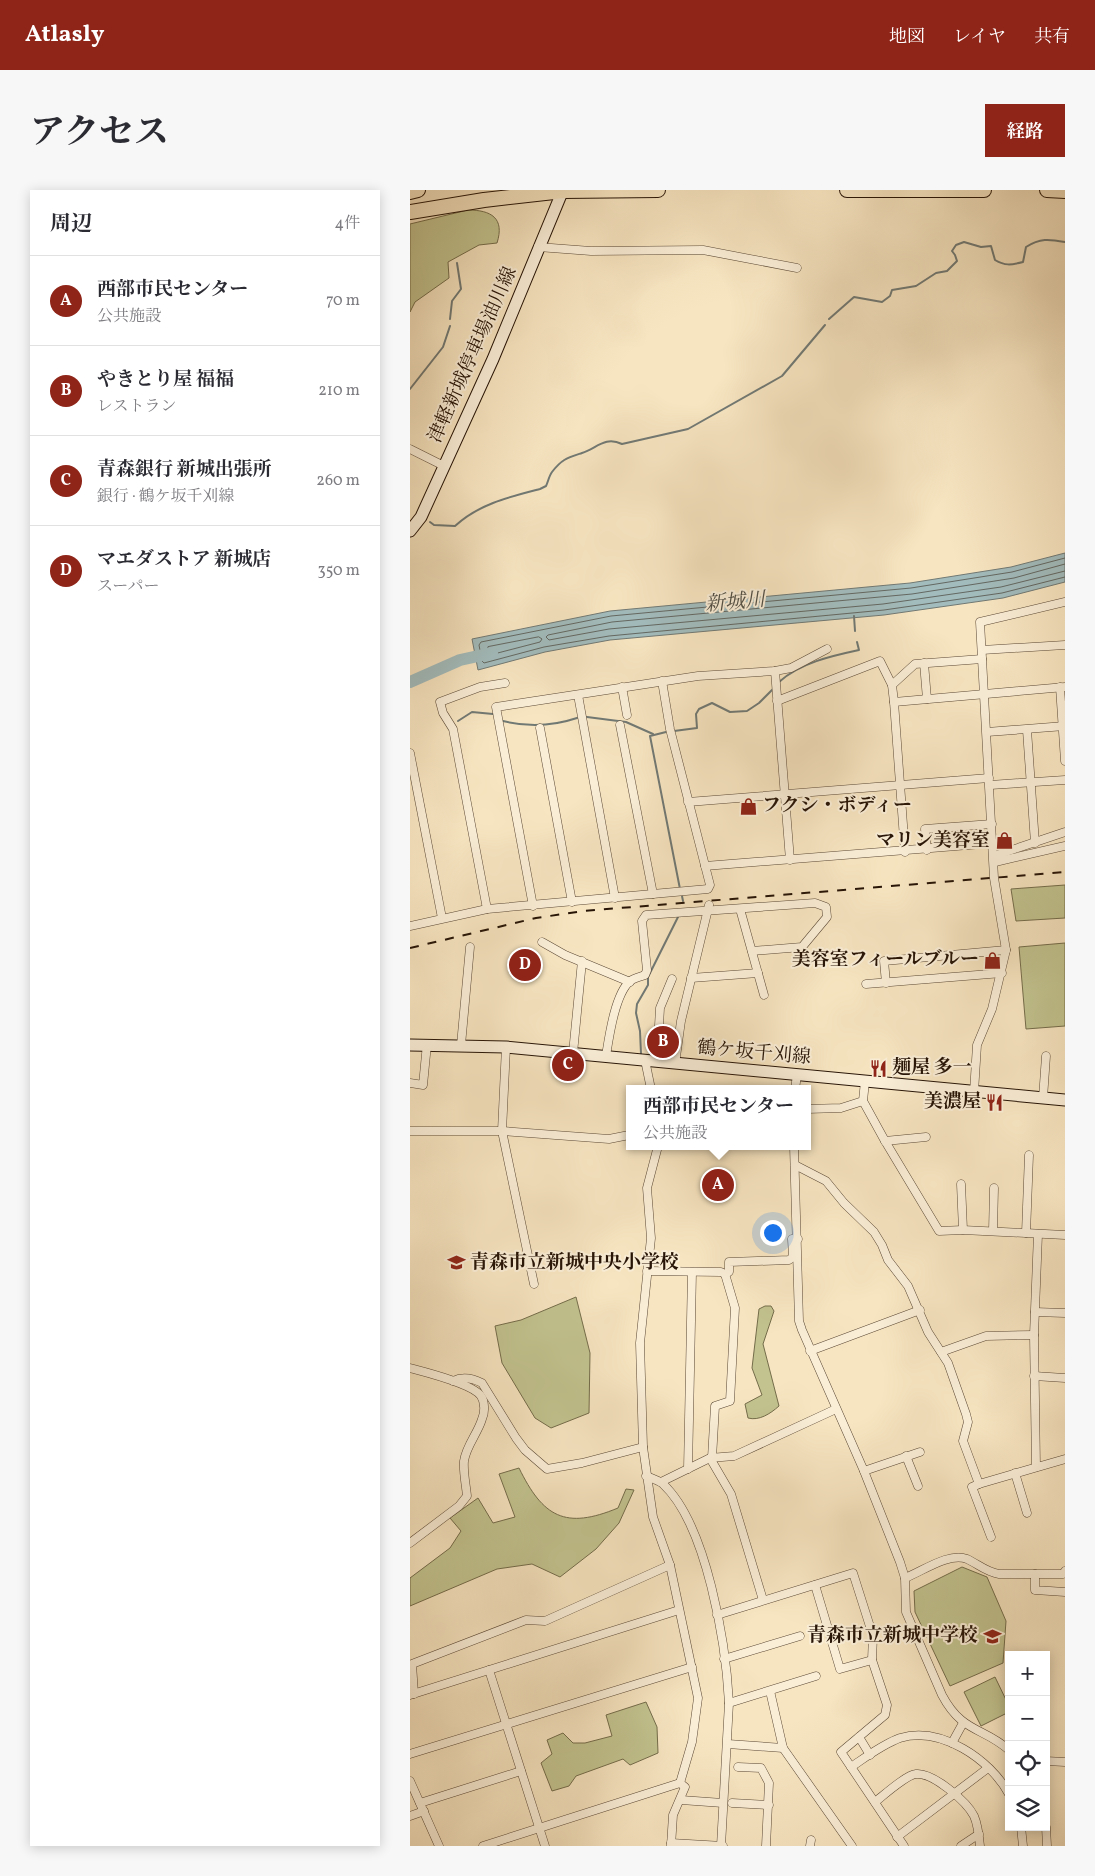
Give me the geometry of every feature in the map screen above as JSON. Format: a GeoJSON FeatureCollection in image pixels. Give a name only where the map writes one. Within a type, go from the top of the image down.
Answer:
{"type":"FeatureCollection","features":[{"type":"Feature","properties":{"kind":"highway"},"geometry":{"type":"LineString","coordinates":[[410,192],[418,190]]}},
{"type":"Feature","properties":{"kind":"highway"},"geometry":{"type":"LineString","coordinates":[[410,212],[563,190],[658,190]]}},
{"type":"Feature","properties":{"kind":"highway"},"geometry":{"type":"LineString","coordinates":[[847,190],[984,190]]}},
{"type":"Feature","properties":{"kind":"highway"},"geometry":{"type":"LineString","coordinates":[[1047,190],[1065,191]]}},
{"type":"Feature","properties":{"kind":"main road","name":"津軽新城停車場油川線"},"geometry":{"type":"LineString","coordinates":[[410,531],[421,517],[444,466],[515,307],[563,190]]}},
{"type":"Feature","properties":{"kind":"main road","name":"鶴ケ坂千刈線"},"geometry":{"type":"LineString","coordinates":[[410,1045],[461,1044],[506,1047],[1065,1100]]}},
{"type":"Feature","properties":{"kind":"street"},"geometry":{"type":"LineString","coordinates":[[538,247],[591,251],[703,250],[797,268]]}},
{"type":"Feature","properties":{"kind":"street"},"geometry":{"type":"LineString","coordinates":[[410,449],[444,466]]}},
{"type":"Feature","properties":{"kind":"street"},"geometry":{"type":"LineString","coordinates":[[974,1092],[977,1045],[992,1009],[1006,950],[995,889],[994,843],[980,622],[1065,602]]}},
{"type":"Feature","properties":{"kind":"street"},"geometry":{"type":"LineString","coordinates":[[982,650],[1065,644]]}},
{"type":"Feature","properties":{"kind":"street"},"geometry":{"type":"LineString","coordinates":[[533,906],[496,707],[662,681],[775,671],[791,668],[827,649]]}},
{"type":"Feature","properties":{"kind":"street"},"geometry":{"type":"LineString","coordinates":[[892,685],[915,664],[982,659]]}},
{"type":"Feature","properties":{"kind":"street"},"geometry":{"type":"LineString","coordinates":[[777,701],[880,661],[892,685],[904,852]]}},
{"type":"Feature","properties":{"kind":"street"},"geometry":{"type":"LineString","coordinates":[[924,663],[927,699]]}},
{"type":"Feature","properties":{"kind":"street"},"geometry":{"type":"LineString","coordinates":[[775,671],[790,860]]}},
{"type":"Feature","properties":{"kind":"street"},"geometry":{"type":"LineString","coordinates":[[662,681],[670,729],[710,885],[708,889],[709,905],[681,1020],[675,1064]]}},
{"type":"Feature","properties":{"kind":"street"},"geometry":{"type":"LineString","coordinates":[[487,909],[453,729],[443,713],[440,702],[480,687],[505,683]]}},
{"type":"Feature","properties":{"kind":"street"},"geometry":{"type":"LineString","coordinates":[[622,687],[628,715]]}},
{"type":"Feature","properties":{"kind":"street"},"geometry":{"type":"LineString","coordinates":[[894,702],[1063,687],[1065,761]]}},
{"type":"Feature","properties":{"kind":"street"},"geometry":{"type":"LineString","coordinates":[[578,695],[616,898]]}},
{"type":"Feature","properties":{"kind":"street"},"geometry":{"type":"LineString","coordinates":[[620,725],[654,894]]}},
{"type":"Feature","properties":{"kind":"street"},"geometry":{"type":"LineString","coordinates":[[987,732],[1064,727]]}},
{"type":"Feature","properties":{"kind":"street"},"geometry":{"type":"LineString","coordinates":[[540,728],[572,902]]}},
{"type":"Feature","properties":{"kind":"street"},"geometry":{"type":"LineString","coordinates":[[1027,730],[1034,843]]}},
{"type":"Feature","properties":{"kind":"street"},"geometry":{"type":"LineString","coordinates":[[410,753],[442,918]]}},
{"type":"Feature","properties":{"kind":"street"},"geometry":{"type":"LineString","coordinates":[[688,802],[900,786],[990,781],[1031,782],[1065,780]]}},
{"type":"Feature","properties":{"kind":"street"},"geometry":{"type":"LineString","coordinates":[[927,850],[925,829],[992,824]]}},
{"type":"Feature","properties":{"kind":"street"},"geometry":{"type":"LineString","coordinates":[[994,859],[1065,832]]}},
{"type":"Feature","properties":{"kind":"street"},"geometry":{"type":"LineString","coordinates":[[705,866],[904,852],[994,843]]}},
{"type":"Feature","properties":{"kind":"street"},"geometry":{"type":"LineString","coordinates":[[994,859],[1065,846]]}},
{"type":"Feature","properties":{"kind":"street"},"geometry":{"type":"LineString","coordinates":[[410,926],[487,909],[708,889]]}},
{"type":"Feature","properties":{"kind":"street"},"geometry":{"type":"LineString","coordinates":[[606,1056],[616,1007],[630,982],[645,975],[647,970],[642,921],[646,915],[709,905],[740,909],[815,903],[826,907],[827,917],[802,947],[752,951]]}},
{"type":"Feature","properties":{"kind":"street"},"geometry":{"type":"LineString","coordinates":[[740,909],[764,995]]}},
{"type":"Feature","properties":{"kind":"street"},"geometry":{"type":"LineString","coordinates":[[542,942],[566,955],[630,982]]}},
{"type":"Feature","properties":{"kind":"street"},"geometry":{"type":"LineString","coordinates":[[461,1044],[470,947]]}},
{"type":"Feature","properties":{"kind":"street"},"geometry":{"type":"LineString","coordinates":[[886,983],[884,961],[1006,950]]}},
{"type":"Feature","properties":{"kind":"street"},"geometry":{"type":"LineString","coordinates":[[573,1053],[582,961]]}},
{"type":"Feature","properties":{"kind":"street"},"geometry":{"type":"LineString","coordinates":[[866,984],[1002,972]]}},
{"type":"Feature","properties":{"kind":"street"},"geometry":{"type":"LineString","coordinates":[[691,978],[758,973]]}},
{"type":"Feature","properties":{"kind":"street"},"geometry":{"type":"LineString","coordinates":[[651,1085],[651,1061],[660,1008],[672,979]]}},
{"type":"Feature","properties":{"kind":"street"},"geometry":{"type":"LineString","coordinates":[[410,1083],[423,1085],[427,1044]]}},
{"type":"Feature","properties":{"kind":"street"},"geometry":{"type":"LineString","coordinates":[[506,1047],[502,1131],[534,1284]]}},
{"type":"Feature","properties":{"kind":"street"},"geometry":{"type":"LineString","coordinates":[[1043,1098],[1046,1056]]}},
{"type":"Feature","properties":{"kind":"street"},"geometry":{"type":"LineString","coordinates":[[795,1085],[796,1075]]}},
{"type":"Feature","properties":{"kind":"street"},"geometry":{"type":"LineString","coordinates":[[865,1081],[863,1101],[885,1142],[939,1231],[963,1230],[1065,1235]]}},
{"type":"Feature","properties":{"kind":"street"},"geometry":{"type":"LineString","coordinates":[[811,1109],[841,1108],[863,1101]]}},
{"type":"Feature","properties":{"kind":"street"},"geometry":{"type":"LineString","coordinates":[[410,1131],[502,1131],[609,1139],[626,1136]]}},
{"type":"Feature","properties":{"kind":"street"},"geometry":{"type":"LineString","coordinates":[[885,1142],[926,1137]]}},
{"type":"Feature","properties":{"kind":"street"},"geometry":{"type":"LineString","coordinates":[[657,1150],[647,1188],[651,1238],[640,1343],[643,1447],[653,1517],[670,1565],[698,1698],[692,1742],[680,1783]]}},
{"type":"Feature","properties":{"kind":"street"},"geometry":{"type":"LineString","coordinates":[[794,1150],[799,1321],[810,1351],[864,1471],[905,1578],[906,1612],[946,1703],[963,1723],[1005,1748]]}},
{"type":"Feature","properties":{"kind":"street"},"geometry":{"type":"LineString","coordinates":[[1026,1233],[1028,1155]]}},
{"type":"Feature","properties":{"kind":"street"},"geometry":{"type":"LineString","coordinates":[[795,1166],[826,1181],[844,1203],[874,1232],[888,1260],[908,1286],[928,1332],[948,1363],[968,1422],[963,1441],[979,1484]]}},
{"type":"Feature","properties":{"kind":"street"},"geometry":{"type":"LineString","coordinates":[[961,1184],[963,1230]]}},
{"type":"Feature","properties":{"kind":"street"},"geometry":{"type":"LineString","coordinates":[[993,1232],[994,1188]]}},
{"type":"Feature","properties":{"kind":"street"},"geometry":{"type":"LineString","coordinates":[[1036,1467],[1034,1334],[1038,1234]]}},
{"type":"Feature","properties":{"kind":"street"},"geometry":{"type":"LineString","coordinates":[[725,1274],[729,1272],[729,1262],[732,1260],[789,1260],[793,1257],[792,1239],[798,1239]]}},
{"type":"Feature","properties":{"kind":"street"},"geometry":{"type":"LineString","coordinates":[[647,1271],[722,1272],[725,1274]]}},
{"type":"Feature","properties":{"kind":"street"},"geometry":{"type":"LineString","coordinates":[[688,1469],[692,1272]]}},
{"type":"Feature","properties":{"kind":"street"},"geometry":{"type":"LineString","coordinates":[[725,1274],[735,1308],[730,1401],[715,1406],[711,1458],[731,1494],[763,1600]]}},
{"type":"Feature","properties":{"kind":"street"},"geometry":{"type":"LineString","coordinates":[[810,1351],[920,1310]]}},
{"type":"Feature","properties":{"kind":"street"},"geometry":{"type":"LineString","coordinates":[[1035,1312],[1065,1313]]}},
{"type":"Feature","properties":{"kind":"street"},"geometry":{"type":"LineString","coordinates":[[941,1352],[986,1336],[1034,1334]]}},
{"type":"Feature","properties":{"kind":"street"},"geometry":{"type":"LineString","coordinates":[[410,1368],[453,1381],[481,1396],[484,1410],[483,1418],[464,1463],[467,1496],[458,1506],[410,1543]]}},
{"type":"Feature","properties":{"kind":"street"},"geometry":{"type":"LineString","coordinates":[[1034,1376],[1065,1378]]}},
{"type":"Feature","properties":{"kind":"street"},"geometry":{"type":"LineString","coordinates":[[453,1381],[459,1378],[473,1378],[482,1383],[525,1450],[547,1469],[582,1463],[643,1447]]}},
{"type":"Feature","properties":{"kind":"street"},"geometry":{"type":"LineString","coordinates":[[661,1482],[711,1458],[734,1456],[836,1409]]}},
{"type":"Feature","properties":{"kind":"street"},"geometry":{"type":"LineString","coordinates":[[864,1471],[920,1452]]}},
{"type":"Feature","properties":{"kind":"street"},"geometry":{"type":"LineString","coordinates":[[906,1456],[918,1486]]}},
{"type":"Feature","properties":{"kind":"street"},"geometry":{"type":"LineString","coordinates":[[991,1537],[972,1486],[1065,1459]]}},
{"type":"Feature","properties":{"kind":"street"},"geometry":{"type":"LineString","coordinates":[[1015,1473],[1028,1513]]}},
{"type":"Feature","properties":{"kind":"street"},"geometry":{"type":"LineString","coordinates":[[646,1476],[661,1482],[677,1499],[691,1525],[701,1552],[716,1615],[729,1703],[722,1846],[671,1845],[673,1815],[685,1787],[680,1783]]}},
{"type":"Feature","properties":{"kind":"street"},"geometry":{"type":"LineString","coordinates":[[905,1578],[951,1558],[961,1557],[994,1573],[1063,1574],[1065,1571]]}},
{"type":"Feature","properties":{"kind":"street"},"geometry":{"type":"LineString","coordinates":[[670,1565],[544,1621],[526,1620],[412,1664],[412,1695],[679,1610]]}},
{"type":"Feature","properties":{"kind":"street"},"geometry":{"type":"LineString","coordinates":[[716,1615],[853,1573],[874,1636],[872,1660],[887,1705],[885,1715],[841,1752],[904,1846]]}},
{"type":"Feature","properties":{"kind":"street"},"geometry":{"type":"LineString","coordinates":[[1035,1574],[1035,1590],[1065,1592]]}},
{"type":"Feature","properties":{"kind":"street"},"geometry":{"type":"LineString","coordinates":[[815,1585],[840,1669],[872,1660]]}},
{"type":"Feature","properties":{"kind":"street"},"geometry":{"type":"LineString","coordinates":[[724,1660],[800,1636]]}},
{"type":"Feature","properties":{"kind":"street"},"geometry":{"type":"LineString","coordinates":[[410,1754],[692,1667]]}},
{"type":"Feature","properties":{"kind":"street"},"geometry":{"type":"LineString","coordinates":[[489,1670],[545,1846]]}},
{"type":"Feature","properties":{"kind":"street"},"geometry":{"type":"LineString","coordinates":[[729,1703],[816,1676]]}},
{"type":"Feature","properties":{"kind":"street"},"geometry":{"type":"LineString","coordinates":[[770,1691],[783,1748],[852,1846]]}},
{"type":"Feature","properties":{"kind":"street"},"geometry":{"type":"LineString","coordinates":[[952,1743],[963,1723]]}},
{"type":"Feature","properties":{"kind":"street"},"geometry":{"type":"LineString","coordinates":[[851,1768],[893,1741],[916,1735],[931,1736],[952,1743],[988,1768],[1005,1789]]}},
{"type":"Feature","properties":{"kind":"street"},"geometry":{"type":"LineString","coordinates":[[859,1737],[870,1755]]}},
{"type":"Feature","properties":{"kind":"street"},"geometry":{"type":"LineString","coordinates":[[728,1744],[783,1748]]}},
{"type":"Feature","properties":{"kind":"street"},"geometry":{"type":"LineString","coordinates":[[1050,1761],[1065,1762]]}},
{"type":"Feature","properties":{"kind":"street"},"geometry":{"type":"LineString","coordinates":[[738,1766],[761,1768],[769,1783],[766,1846]]}},
{"type":"Feature","properties":{"kind":"street"},"geometry":{"type":"LineString","coordinates":[[897,1837],[988,1768]]}},
{"type":"Feature","properties":{"kind":"street"},"geometry":{"type":"LineString","coordinates":[[420,1803],[521,1772]]}},
{"type":"Feature","properties":{"kind":"street"},"geometry":{"type":"LineString","coordinates":[[875,1802],[912,1775],[918,1774],[936,1781],[968,1806],[974,1816],[980,1846]]}},
{"type":"Feature","properties":{"kind":"street"},"geometry":{"type":"LineString","coordinates":[[410,1781],[439,1846]]}},
{"type":"Feature","properties":{"kind":"street"},"geometry":{"type":"LineString","coordinates":[[483,1846],[680,1783]]}},
{"type":"Feature","properties":{"kind":"street"},"geometry":{"type":"LineString","coordinates":[[681,1800],[724,1803]]}},
{"type":"Feature","properties":{"kind":"street"},"geometry":{"type":"LineString","coordinates":[[732,1803],[769,1805]]}},
{"type":"Feature","properties":{"kind":"street"},"geometry":{"type":"LineString","coordinates":[[410,1816],[424,1811]]}},
{"type":"Feature","properties":{"kind":"street"},"geometry":{"type":"LineString","coordinates":[[1021,1831],[1023,1846]]}},
{"type":"Feature","properties":{"kind":"street"},"geometry":{"type":"LineString","coordinates":[[1046,1831],[1047,1846]]}},
{"type":"Feature","properties":{"kind":"street"},"geometry":{"type":"LineString","coordinates":[[961,1846],[979,1834]]}},
{"type":"Feature","properties":{"kind":"green space"},"geometry":{"type":"Polygon","coordinates":[[[468,210],[476,210],[494,217],[499,227],[497,243],[479,245],[448,262],[449,278],[415,302],[410,312],[410,224],[468,210]]]}},
{"type":"Feature","properties":{"kind":"green space"},"geometry":{"type":"Polygon","coordinates":[[[1065,885],[1065,918],[1016,921],[1011,889],[1065,885]]]}},
{"type":"Feature","properties":{"kind":"green space"},"geometry":{"type":"Polygon","coordinates":[[[1065,943],[1065,1026],[1026,1029],[1019,947],[1065,943]]]}},
{"type":"Feature","properties":{"kind":"green space"},"geometry":{"type":"Polygon","coordinates":[[[576,1297],[590,1353],[589,1413],[551,1428],[535,1418],[502,1363],[495,1326],[521,1320],[576,1297]]]}},
{"type":"Feature","properties":{"kind":"green space"},"geometry":{"type":"Polygon","coordinates":[[[771,1306],[774,1311],[763,1344],[779,1406],[764,1416],[752,1419],[748,1418],[745,1404],[762,1395],[752,1368],[759,1309],[771,1306]]]}},
{"type":"Feature","properties":{"kind":"green space"},"geometry":{"type":"Polygon","coordinates":[[[519,1468],[537,1498],[547,1508],[558,1515],[570,1518],[600,1515],[618,1508],[626,1489],[634,1490],[619,1523],[596,1549],[560,1577],[532,1564],[497,1569],[410,1606],[410,1578],[450,1548],[461,1531],[450,1518],[478,1498],[493,1523],[515,1517],[499,1474],[519,1468]]]}},
{"type":"Feature","properties":{"kind":"green space"},"geometry":{"type":"Polygon","coordinates":[[[962,1567],[987,1577],[1006,1621],[1003,1663],[950,1686],[915,1612],[914,1591],[962,1567]]]}},
{"type":"Feature","properties":{"kind":"green space"},"geometry":{"type":"Polygon","coordinates":[[[995,1677],[1005,1698],[1005,1714],[981,1726],[964,1692],[995,1677]]]}},
{"type":"Feature","properties":{"kind":"green space"},"geometry":{"type":"Polygon","coordinates":[[[646,1702],[657,1727],[658,1753],[630,1765],[623,1759],[576,1776],[569,1786],[552,1791],[541,1763],[552,1754],[547,1740],[563,1733],[573,1743],[585,1743],[612,1736],[606,1715],[646,1702]]]}},
{"type":"Feature","properties":{"kind":"water"},"geometry":{"type":"Polygon","coordinates":[[[1065,553],[1065,582],[1003,598],[884,615],[610,640],[545,652],[478,670],[472,639],[610,611],[910,583],[1011,567],[1065,553]]]}},
{"type":"Feature","properties":{"kind":"waterway"},"geometry":{"type":"LineString","coordinates":[[829,319],[854,297],[882,302],[890,296],[892,290],[916,286],[936,273],[947,271],[957,261],[952,251],[956,245],[964,242],[981,247],[991,246],[995,260],[1008,264],[1023,262],[1026,247],[1036,242],[1049,240],[1065,242]]}},
{"type":"Feature","properties":{"kind":"waterway"},"geometry":{"type":"LineString","coordinates":[[450,319],[452,301],[461,289],[457,263]]}},
{"type":"Feature","properties":{"kind":"waterway"},"geometry":{"type":"LineString","coordinates":[[430,522],[434,525],[455,526],[464,518],[484,507],[506,498],[540,489],[546,486],[551,474],[562,462],[606,442],[611,441],[622,444],[688,429],[782,376],[825,325]]}},
{"type":"Feature","properties":{"kind":"waterway"},"geometry":{"type":"LineString","coordinates":[[410,389],[443,347],[450,326]]}},
{"type":"Feature","properties":{"kind":"waterway"},"geometry":{"type":"LineString","coordinates":[[854,616],[855,631]]}},
{"type":"Feature","properties":{"kind":"waterway"},"geometry":{"type":"LineString","coordinates":[[779,682],[787,675],[806,665],[859,650],[857,642]]}},
{"type":"Feature","properties":{"kind":"waterway","name":"新城川"},"geometry":{"type":"LineString","coordinates":[[410,682],[460,660],[492,653]]}},
{"type":"Feature","properties":{"kind":"waterway"},"geometry":{"type":"LineString","coordinates":[[674,731],[697,728],[696,714],[699,709],[712,703],[730,712],[747,711],[759,703],[774,688]]}},
{"type":"Feature","properties":{"kind":"waterway"},"geometry":{"type":"LineString","coordinates":[[458,721],[472,712],[493,714]]}},
{"type":"Feature","properties":{"kind":"waterway"},"geometry":{"type":"LineString","coordinates":[[587,717],[626,722],[653,734]]}},
{"type":"Feature","properties":{"kind":"waterway"},"geometry":{"type":"LineString","coordinates":[[503,721],[540,725],[559,723],[577,718]]}},
{"type":"Feature","properties":{"kind":"waterway"},"geometry":{"type":"LineString","coordinates":[[666,732],[650,736],[680,889]]}},
{"type":"Feature","properties":{"kind":"waterway"},"geometry":{"type":"LineString","coordinates":[[682,896],[683,901]]}},
{"type":"Feature","properties":{"kind":"waterway"},"geometry":{"type":"LineString","coordinates":[[641,1054],[640,1031],[636,1013],[637,1004],[648,985],[648,977],[678,917]]}},
{"type":"Feature","properties":{"kind":"railway"},"geometry":{"type":"LineString","coordinates":[[410,948],[536,918],[583,911],[1065,872]]}},
{"type":"Feature","properties":{"kind":"place","name":"フクシ・ボディー"},"geometry":{"type":"Point","coordinates":[748,806]}},
{"type":"Feature","properties":{"kind":"place","name":"マリン美容室"},"geometry":{"type":"Point","coordinates":[1004,841]}},
{"type":"Feature","properties":{"kind":"place","name":"美容室フィールブルー"},"geometry":{"type":"Point","coordinates":[993,960]}},
{"type":"Feature","properties":{"kind":"place","name":"マエダストア 新城店"},"geometry":{"type":"Point","coordinates":[525,965]}},
{"type":"Feature","properties":{"kind":"place","name":"やきとり屋 福福"},"geometry":{"type":"Point","coordinates":[663,1042]}},
{"type":"Feature","properties":{"kind":"place","name":"青森銀行 新城出張所"},"geometry":{"type":"Point","coordinates":[568,1065]}},
{"type":"Feature","properties":{"kind":"place","name":"麺屋 多一"},"geometry":{"type":"Point","coordinates":[878,1068]}},
{"type":"Feature","properties":{"kind":"place","name":"美濃屋"},"geometry":{"type":"Point","coordinates":[995,1102]}},
{"type":"Feature","properties":{"kind":"place","name":"西部市民センター"},"geometry":{"type":"Point","coordinates":[718,1185]}},
{"type":"Feature","properties":{"kind":"place","name":"青森市立新城中央小学校"},"geometry":{"type":"Point","coordinates":[456,1263]}},
{"type":"Feature","properties":{"kind":"place","name":"青森市立新城中学校"},"geometry":{"type":"Point","coordinates":[992,1636]}}]}
